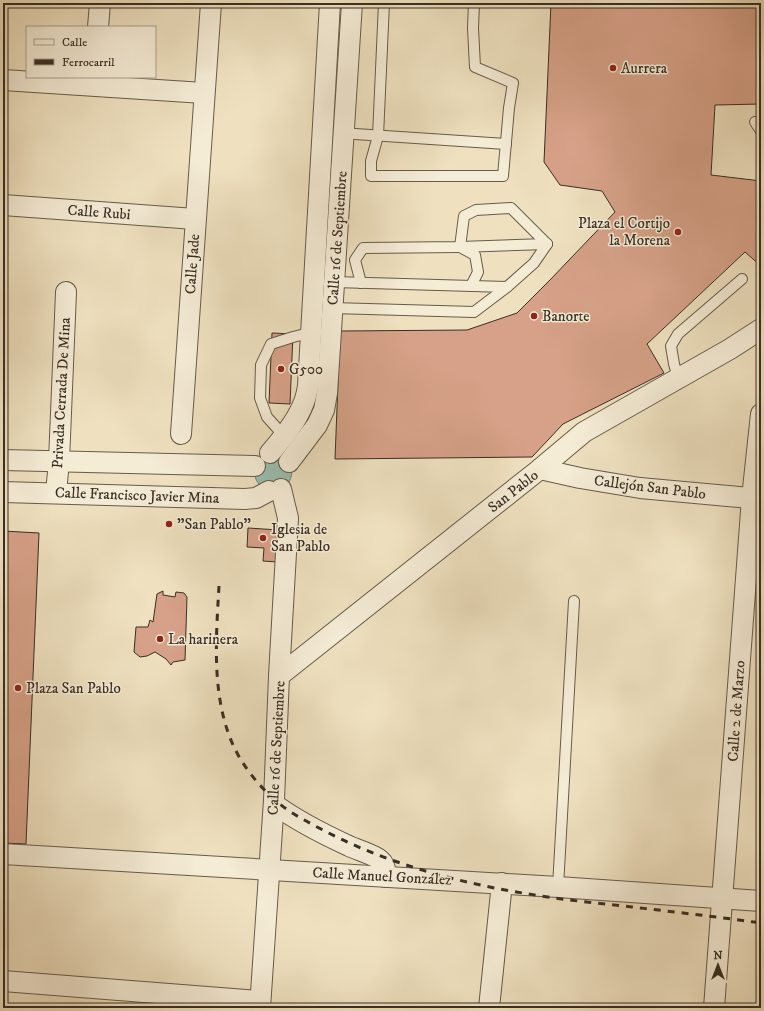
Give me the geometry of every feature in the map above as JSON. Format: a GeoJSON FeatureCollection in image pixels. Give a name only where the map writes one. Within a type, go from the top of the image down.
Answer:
{"type":"FeatureCollection","features":[{"type":"Feature","properties":{"kind":"street"},"geometry":{"type":"LineString","coordinates":[[98,26],[100,3]]}},
{"type":"Feature","properties":{"kind":"street","name":"Calle Jade"},"geometry":{"type":"LineString","coordinates":[[181,434],[211,3]]}},
{"type":"Feature","properties":{"kind":"street","name":"Calle 16 de Septiembre"},"geometry":{"type":"LineString","coordinates":[[270,453],[295,420],[304,402],[308,386],[330,3]]}},
{"type":"Feature","properties":{"kind":"street","name":"Calle 16 de Septiembre"},"geometry":{"type":"LineString","coordinates":[[289,462],[317,425],[324,410],[327,393],[352,3]]}},
{"type":"Feature","properties":{"kind":"street"},"geometry":{"type":"LineString","coordinates":[[3,80],[94,82],[204,93]]}},
{"type":"Feature","properties":{"kind":"street","name":"Calle Rubi"},"geometry":{"type":"LineString","coordinates":[[3,205],[195,219]]}},
{"type":"Feature","properties":{"kind":"street","name":"Privada Cerrada De Mina"},"geometry":{"type":"LineString","coordinates":[[56,493],[59,461],[66,292]]}},
{"type":"Feature","properties":{"kind":"street","name":"San Pablo"},"geometry":{"type":"LineString","coordinates":[[279,676],[540,469],[584,432],[730,349],[761,329]]}},
{"type":"Feature","properties":{"kind":"street","name":"Calle 2 de Marzo"},"geometry":{"type":"LineString","coordinates":[[714,1008],[722,898],[757,499],[761,414]]}},
{"type":"Feature","properties":{"kind":"street"},"geometry":{"type":"LineString","coordinates":[[270,453],[278,454],[289,462],[292,469],[288,484],[275,490],[263,488],[258,484],[254,472],[255,466],[264,456],[270,453]]}},
{"type":"Feature","properties":{"kind":"street","name":"Calle Francisco Javier Mina"},"geometry":{"type":"LineString","coordinates":[[3,460],[255,466]]}},
{"type":"Feature","properties":{"kind":"street"},"geometry":{"type":"LineString","coordinates":[[190,497],[191,465]]}},
{"type":"Feature","properties":{"kind":"street","name":"Callejón San Pablo"},"geometry":{"type":"LineString","coordinates":[[540,469],[580,478],[640,488],[757,499]]}},
{"type":"Feature","properties":{"kind":"street","name":"Calle 16 de Septiembre"},"geometry":{"type":"LineString","coordinates":[[260,1005],[274,804],[279,676],[288,518],[275,490]]}},
{"type":"Feature","properties":{"kind":"street","name":"Calle Francisco Javier Mina"},"geometry":{"type":"LineString","coordinates":[[3,492],[245,499],[256,498],[275,490]]}},
{"type":"Feature","properties":{"kind":"street"},"geometry":{"type":"LineString","coordinates":[[274,804],[326,835],[381,860],[386,870],[386,876]]}},
{"type":"Feature","properties":{"kind":"street","name":"Calle Manuel González"},"geometry":{"type":"LineString","coordinates":[[3,854],[502,883],[761,901]]}},
{"type":"Feature","properties":{"kind":"street"},"geometry":{"type":"LineString","coordinates":[[489,1008],[502,883]]}},
{"type":"Feature","properties":{"kind":"street"},"geometry":{"type":"LineString","coordinates":[[3,981],[260,1005]]}},
{"type":"Feature","properties":{"kind":"lane"},"geometry":{"type":"LineString","coordinates":[[384,3],[378,136],[371,161],[371,176],[503,176],[513,83],[475,67],[474,3]]}},
{"type":"Feature","properties":{"kind":"lane"},"geometry":{"type":"LineString","coordinates":[[322,134],[344,133],[506,144]]}},
{"type":"Feature","properties":{"kind":"lane"},"geometry":{"type":"LineString","coordinates":[[460,247],[464,216],[476,210],[511,208],[547,244]]}},
{"type":"Feature","properties":{"kind":"lane"},"geometry":{"type":"LineString","coordinates":[[361,282],[355,260],[363,248],[547,244]]}},
{"type":"Feature","properties":{"kind":"lane"},"geometry":{"type":"LineString","coordinates":[[332,308],[474,312],[534,263],[547,244]]}},
{"type":"Feature","properties":{"kind":"lane"},"geometry":{"type":"LineString","coordinates":[[460,247],[475,255],[478,272],[471,286]]}},
{"type":"Feature","properties":{"kind":"lane"},"geometry":{"type":"LineString","coordinates":[[678,378],[671,346],[678,334],[742,279]]}},
{"type":"Feature","properties":{"kind":"lane"},"geometry":{"type":"LineString","coordinates":[[334,282],[506,287]]}},
{"type":"Feature","properties":{"kind":"lane"},"geometry":{"type":"LineString","coordinates":[[284,436],[267,417],[260,398],[261,365],[271,344],[310,333],[331,330]]}},
{"type":"Feature","properties":{"kind":"lane"},"geometry":{"type":"LineString","coordinates":[[558,887],[574,601]]}},
{"type":"Feature","properties":{"kind":"shaded area"},"geometry":{"type":"Polygon","coordinates":[[[269,454],[278,454],[283,456],[290,465],[292,475],[290,481],[288,484],[263,488],[258,483],[256,478],[255,472],[258,462],[261,458],[269,454]]]}},
{"type":"Feature","properties":{"kind":"building","name":"Plaza el Cortijo la Morena"},"geometry":{"type":"Polygon","coordinates":[[[551,3],[761,3],[761,104],[715,105],[711,175],[761,181],[761,266],[745,252],[647,344],[664,373],[563,424],[532,457],[335,459],[340,331],[467,330],[517,313],[615,212],[602,191],[560,185],[544,162],[551,3]]]}},
{"type":"Feature","properties":{"kind":"building","name":"G500"},"geometry":{"type":"Polygon","coordinates":[[[272,333],[293,334],[290,404],[269,403],[272,333]]]}},
{"type":"Feature","properties":{"kind":"building","name":"Iglesia de San Pablo"},"geometry":{"type":"Polygon","coordinates":[[[248,528],[279,530],[277,562],[263,561],[264,548],[247,547],[248,528]]]}},
{"type":"Feature","properties":{"kind":"building","name":"Plaza San Pablo"},"geometry":{"type":"Polygon","coordinates":[[[3,531],[39,533],[26,844],[3,843],[3,531]]]}},
{"type":"Feature","properties":{"kind":"building","name":"La harinera"},"geometry":{"type":"Polygon","coordinates":[[[163,591],[163,595],[175,597],[176,592],[184,593],[187,597],[185,660],[173,662],[171,665],[166,659],[155,652],[147,656],[140,657],[134,652],[136,627],[148,627],[150,620],[153,622],[157,594],[163,591]]]}},
{"type":"Feature","properties":{"kind":"railway"},"geometry":{"type":"LineString","coordinates":[[219,586],[216,647],[218,688],[227,728],[234,747],[251,775],[274,799],[296,816],[345,841],[371,852],[396,862],[449,878],[555,898],[761,923]]}},
{"type":"Feature","properties":{"kind":"place","name":"Aurrera"},"geometry":{"type":"Point","coordinates":[613,68]}},
{"type":"Feature","properties":{"kind":"place","name":"Plaza el Cortijo la Morena"},"geometry":{"type":"Point","coordinates":[678,232]}},
{"type":"Feature","properties":{"kind":"place","name":"Banorte"},"geometry":{"type":"Point","coordinates":[534,316]}},
{"type":"Feature","properties":{"kind":"place","name":"G500"},"geometry":{"type":"Point","coordinates":[281,369]}},
{"type":"Feature","properties":{"kind":"place","name":"\"San Pablo\""},"geometry":{"type":"Point","coordinates":[169,524]}},
{"type":"Feature","properties":{"kind":"place","name":"Iglesia de San Pablo"},"geometry":{"type":"Point","coordinates":[263,538]}},
{"type":"Feature","properties":{"kind":"place","name":"La harinera"},"geometry":{"type":"Point","coordinates":[160,639]}},
{"type":"Feature","properties":{"kind":"place","name":"Plaza San Pablo"},"geometry":{"type":"Point","coordinates":[18,688]}}]}
